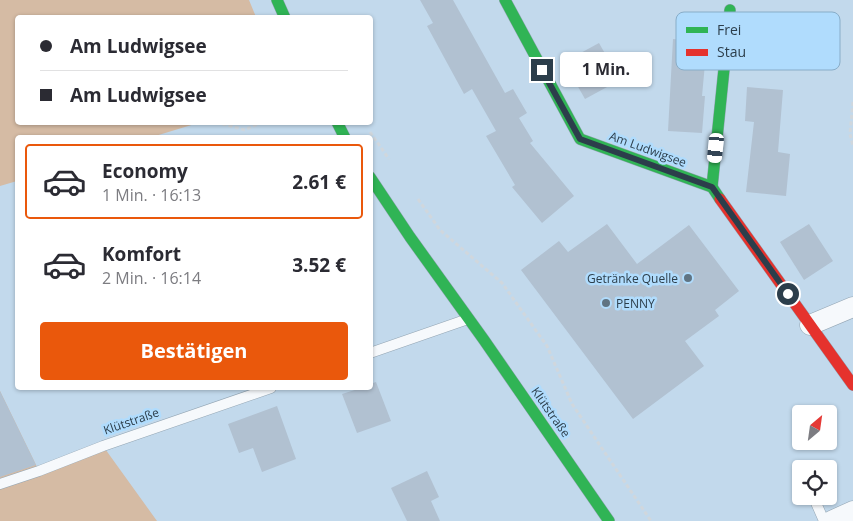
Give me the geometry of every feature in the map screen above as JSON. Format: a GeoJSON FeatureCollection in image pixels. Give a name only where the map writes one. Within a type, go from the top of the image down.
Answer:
{"type":"FeatureCollection","features":[{"type":"Feature","properties":{"kind":"street"},"geometry":{"type":"LineString","coordinates":[[277,0],[284,15]]}},
{"type":"Feature","properties":{"kind":"street","name":"Am Ludwigsee"},"geometry":{"type":"LineString","coordinates":[[505,0],[580,139],[712,187]]}},
{"type":"Feature","properties":{"kind":"street"},"geometry":{"type":"LineString","coordinates":[[724,70],[712,187],[853,385]]}},
{"type":"Feature","properties":{"kind":"street","name":"Klütstraße"},"geometry":{"type":"LineString","coordinates":[[373,182],[609,521]]}},
{"type":"Feature","properties":{"kind":"street"},"geometry":{"type":"LineString","coordinates":[[810,325],[853,307]]}},
{"type":"Feature","properties":{"kind":"street"},"geometry":{"type":"LineString","coordinates":[[831,521],[853,511]]}},
{"type":"Feature","properties":{"kind":"lane"},"geometry":{"type":"LineString","coordinates":[[373,352],[469,319]]}},
{"type":"Feature","properties":{"kind":"lane","name":"Klütstraße"},"geometry":{"type":"LineString","coordinates":[[0,484],[265,390]]}},
{"type":"Feature","properties":{"kind":"lane"},"geometry":{"type":"LineString","coordinates":[[817,505],[824,521]]}},
{"type":"Feature","properties":{"kind":"path"},"geometry":{"type":"LineString","coordinates":[[853,102],[850,134],[853,146]]}},
{"type":"Feature","properties":{"kind":"path"},"geometry":{"type":"LineString","coordinates":[[226,125],[244,130],[255,125]]}},
{"type":"Feature","properties":{"kind":"path"},"geometry":{"type":"LineString","coordinates":[[369,130],[373,135]]}},
{"type":"Feature","properties":{"kind":"path"},"geometry":{"type":"LineString","coordinates":[[373,136],[391,161]]}},
{"type":"Feature","properties":{"kind":"path"},"geometry":{"type":"LineString","coordinates":[[413,192],[440,230],[502,283],[546,346],[572,404],[651,521]]}},
{"type":"Feature","properties":{"kind":"shaded area"},"geometry":{"type":"Polygon","coordinates":[[[0,0],[249,0],[255,15],[15,15],[15,125],[191,125],[159,135],[15,135],[15,182],[0,186],[0,0]]]}},
{"type":"Feature","properties":{"kind":"shaded area"},"geometry":{"type":"Polygon","coordinates":[[[0,391],[39,471],[103,446],[157,521],[0,521],[0,391]]]}},
{"type":"Feature","properties":{"kind":"building"},"geometry":{"type":"Polygon","coordinates":[[[420,0],[453,0],[505,93],[513,89],[527,113],[519,118],[533,141],[530,143],[574,196],[542,223],[512,187],[515,185],[486,136],[496,131],[472,89],[464,94],[427,26],[433,23],[420,0]]]}},
{"type":"Feature","properties":{"kind":"building"},"geometry":{"type":"Polygon","coordinates":[[[673,39],[676,39],[676,70],[704,70],[702,96],[705,96],[702,133],[668,131],[673,39]]]}},
{"type":"Feature","properties":{"kind":"building"},"geometry":{"type":"Polygon","coordinates":[[[599,43],[620,80],[585,99],[564,62],[599,43]]]}},
{"type":"Feature","properties":{"kind":"building"},"geometry":{"type":"Polygon","coordinates":[[[747,87],[783,90],[778,152],[790,154],[786,196],[746,192],[754,122],[745,121],[747,87]]]}},
{"type":"Feature","properties":{"kind":"building","name":"PENNY"},"geometry":{"type":"Polygon","coordinates":[[[607,224],[637,264],[689,225],[739,291],[715,310],[719,316],[685,341],[704,366],[633,419],[521,270],[559,241],[568,252],[607,224]]]}},
{"type":"Feature","properties":{"kind":"building"},"geometry":{"type":"Polygon","coordinates":[[[809,224],[833,261],[804,280],[780,242],[809,224]]]}},
{"type":"Feature","properties":{"kind":"building"},"geometry":{"type":"Polygon","coordinates":[[[376,382],[391,421],[357,433],[342,394],[355,390],[373,390],[373,383],[376,382]]]}},
{"type":"Feature","properties":{"kind":"building"},"geometry":{"type":"Polygon","coordinates":[[[0,391],[36,465],[0,477],[0,391]]]}},
{"type":"Feature","properties":{"kind":"building"},"geometry":{"type":"Polygon","coordinates":[[[277,406],[296,459],[262,472],[253,448],[239,453],[228,424],[277,406]]]}},
{"type":"Feature","properties":{"kind":"building"},"geometry":{"type":"Polygon","coordinates":[[[427,471],[439,497],[431,501],[440,521],[407,521],[391,488],[427,471]]]}},
{"type":"Feature","properties":{"kind":"traffic: fast"},"geometry":{"type":"LineString","coordinates":[[277,0],[284,15]]}},
{"type":"Feature","properties":{"kind":"traffic: fast"},"geometry":{"type":"LineString","coordinates":[[505,0],[580,139],[712,187],[720,199]]}},
{"type":"Feature","properties":{"kind":"traffic: fast"},"geometry":{"type":"LineString","coordinates":[[712,187],[724,70]]}},
{"type":"Feature","properties":{"kind":"traffic: fast"},"geometry":{"type":"LineString","coordinates":[[338,125],[344,135]]}},
{"type":"Feature","properties":{"kind":"traffic: fast"},"geometry":{"type":"LineString","coordinates":[[373,182],[609,521]]}},
{"type":"Feature","properties":{"kind":"traffic: jam"},"geometry":{"type":"LineString","coordinates":[[720,199],[853,385]]}},
{"type":"Feature","properties":{"kind":"place","name":"Getränke Quelle"},"geometry":{"type":"Point","coordinates":[688,278]}},
{"type":"Feature","properties":{"kind":"place","name":"PENNY"},"geometry":{"type":"Point","coordinates":[606,303]}},
{"type":"Feature","properties":{"kind":"route"},"geometry":{"type":"LineString","coordinates":[[542,70],[580,139],[712,187],[788,294]]}}]}
